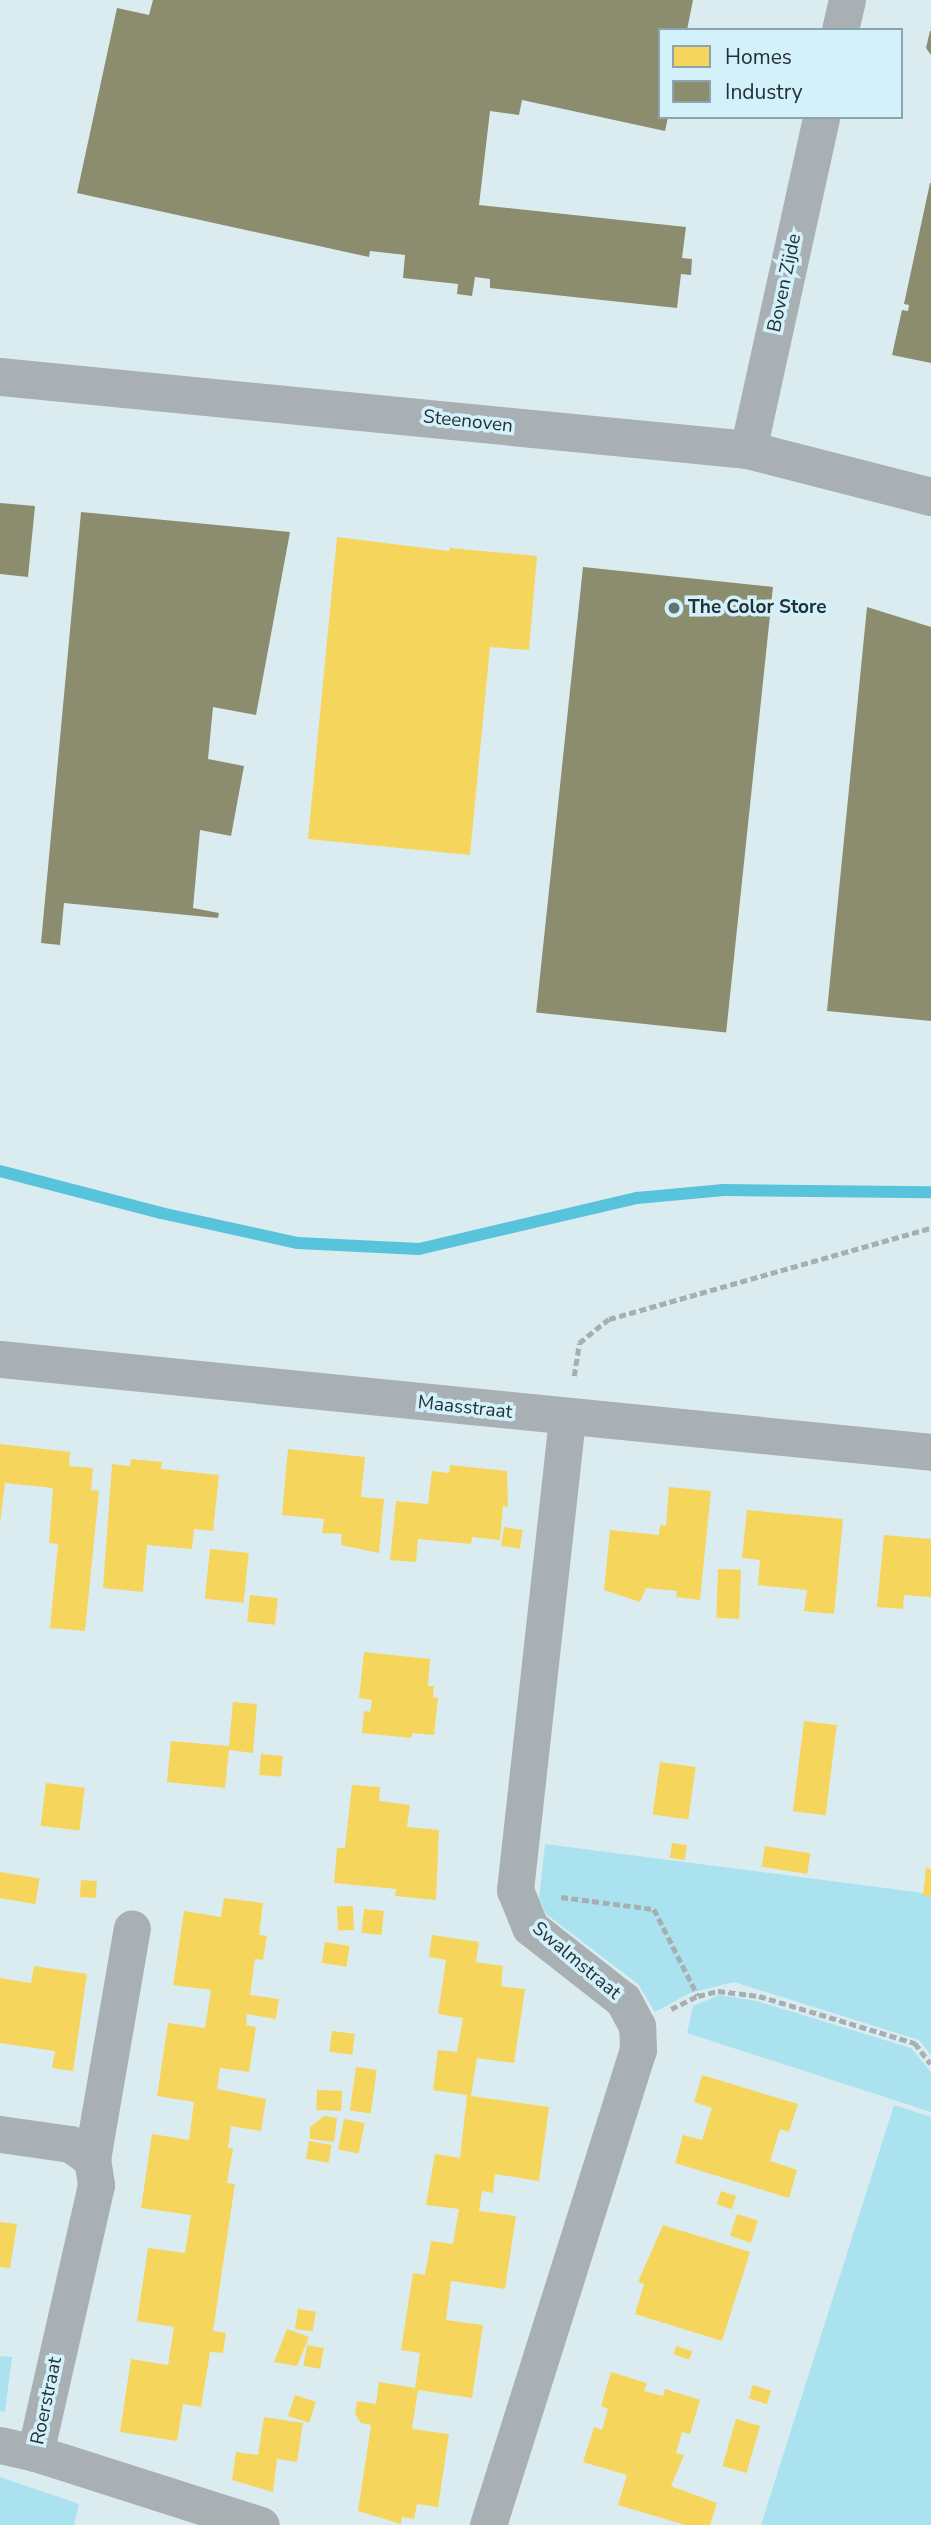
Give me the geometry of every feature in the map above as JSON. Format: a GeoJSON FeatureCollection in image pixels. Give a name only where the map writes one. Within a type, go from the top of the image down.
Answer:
{"type":"FeatureCollection","features":[{"type":"Feature","properties":{"kind":"street"},"geometry":{"type":"LineString","coordinates":[[840,28],[847,0]]}},
{"type":"Feature","properties":{"kind":"street","name":"Boven Zijde"},"geometry":{"type":"LineString","coordinates":[[748,450],[821,119]]}},
{"type":"Feature","properties":{"kind":"street","name":"Steenoven"},"geometry":{"type":"LineString","coordinates":[[0,377],[748,450],[931,497]]}},
{"type":"Feature","properties":{"kind":"street","name":"Maasstraat"},"geometry":{"type":"LineString","coordinates":[[0,1359],[567,1418],[931,1452]]}},
{"type":"Feature","properties":{"kind":"street","name":"Swalmstraat"},"geometry":{"type":"LineString","coordinates":[[488,2525],[638,2050],[636,2026],[624,2000],[530,1927],[515,1890],[567,1418]]}},
{"type":"Feature","properties":{"kind":"street","name":"Roerstraat"},"geometry":{"type":"LineString","coordinates":[[132,1928],[92,2159],[96,2185],[35,2453],[261,2525]]}},
{"type":"Feature","properties":{"kind":"street"},"geometry":{"type":"LineString","coordinates":[[0,2134],[70,2144],[92,2159]]}},
{"type":"Feature","properties":{"kind":"street"},"geometry":{"type":"LineString","coordinates":[[0,2445],[35,2453]]}},
{"type":"Feature","properties":{"kind":"path"},"geometry":{"type":"LineString","coordinates":[[567,1418],[579,1343],[609,1319],[931,1228]]}},
{"type":"Feature","properties":{"kind":"path"},"geometry":{"type":"LineString","coordinates":[[515,1890],[654,1909],[698,1996],[718,1991],[760,1996],[915,2043],[931,2064]]}},
{"type":"Feature","properties":{"kind":"shaded area"},"geometry":{"type":"Polygon","coordinates":[[[545,1844],[931,1894],[931,2055],[919,2040],[734,1982],[690,1993],[655,2012],[638,1984],[546,1914],[539,1898],[545,1844]]]}},
{"type":"Feature","properties":{"kind":"shaded area"},"geometry":{"type":"Polygon","coordinates":[[[719,1995],[757,2001],[911,2048],[931,2072],[931,2112],[687,2033],[693,2006],[719,1995]]]}},
{"type":"Feature","properties":{"kind":"shaded area"},"geometry":{"type":"Polygon","coordinates":[[[894,2105],[931,2117],[931,2525],[761,2525],[894,2105]]]}},
{"type":"Feature","properties":{"kind":"shaded area"},"geometry":{"type":"Polygon","coordinates":[[[0,2356],[12,2357],[5,2412],[0,2411],[0,2356]]]}},
{"type":"Feature","properties":{"kind":"shaded area"},"geometry":{"type":"Polygon","coordinates":[[[0,2477],[79,2504],[74,2525],[0,2525],[0,2477]]]}},
{"type":"Feature","properties":{"kind":"building: Homes"},"geometry":{"type":"Polygon","coordinates":[[[337,537],[449,551],[450,548],[537,556],[529,650],[490,647],[470,855],[308,839],[337,537]]]}},
{"type":"Feature","properties":{"kind":"building: Homes"},"geometry":{"type":"Polygon","coordinates":[[[0,1444],[70,1452],[69,1466],[93,1468],[91,1490],[99,1491],[85,1631],[50,1628],[58,1544],[49,1543],[53,1488],[5,1483],[0,1524],[0,1444]]]}},
{"type":"Feature","properties":{"kind":"building: Homes"},"geometry":{"type":"Polygon","coordinates":[[[288,1449],[365,1457],[361,1497],[384,1499],[379,1553],[341,1545],[342,1534],[322,1533],[324,1519],[282,1515],[288,1449]]]}},
{"type":"Feature","properties":{"kind":"building: Homes"},"geometry":{"type":"Polygon","coordinates":[[[131,1459],[162,1462],[161,1469],[219,1475],[213,1531],[194,1529],[192,1549],[147,1545],[143,1592],[103,1588],[112,1464],[130,1466],[131,1459]]]}},
{"type":"Feature","properties":{"kind":"building: Homes"},"geometry":{"type":"Polygon","coordinates":[[[450,1465],[507,1471],[508,1507],[503,1506],[500,1540],[472,1537],[471,1544],[418,1539],[416,1562],[390,1560],[396,1501],[428,1504],[432,1471],[449,1473],[450,1465]]]}},
{"type":"Feature","properties":{"kind":"building: Homes"},"geometry":{"type":"Polygon","coordinates":[[[669,1487],[711,1491],[700,1600],[676,1597],[677,1591],[646,1588],[640,1602],[604,1590],[610,1530],[659,1535],[660,1525],[666,1526],[669,1487]]]}},
{"type":"Feature","properties":{"kind":"building: Homes"},"geometry":{"type":"Polygon","coordinates":[[[747,1510],[843,1519],[834,1614],[804,1611],[807,1590],[758,1585],[760,1560],[742,1558],[747,1510]]]}},
{"type":"Feature","properties":{"kind":"building: Homes"},"geometry":{"type":"Polygon","coordinates":[[[504,1527],[523,1530],[520,1549],[501,1546],[504,1527]]]}},
{"type":"Feature","properties":{"kind":"building: Homes"},"geometry":{"type":"Polygon","coordinates":[[[884,1535],[931,1539],[931,1597],[904,1595],[903,1609],[877,1607],[884,1535]]]}},
{"type":"Feature","properties":{"kind":"building: Homes"},"geometry":{"type":"Polygon","coordinates":[[[210,1549],[249,1553],[244,1603],[205,1599],[210,1549]]]}},
{"type":"Feature","properties":{"kind":"building: Homes"},"geometry":{"type":"Polygon","coordinates":[[[718,1569],[741,1570],[739,1619],[716,1618],[718,1569]]]}},
{"type":"Feature","properties":{"kind":"building: Homes"},"geometry":{"type":"Polygon","coordinates":[[[250,1595],[278,1598],[275,1625],[247,1622],[250,1595]]]}},
{"type":"Feature","properties":{"kind":"building: Homes"},"geometry":{"type":"Polygon","coordinates":[[[364,1652],[430,1659],[428,1686],[434,1686],[433,1697],[438,1698],[434,1735],[412,1733],[411,1738],[362,1733],[364,1711],[370,1712],[372,1700],[359,1698],[364,1652]]]}},
{"type":"Feature","properties":{"kind":"building: Homes"},"geometry":{"type":"Polygon","coordinates":[[[233,1702],[257,1704],[253,1753],[229,1750],[225,1788],[167,1782],[171,1741],[229,1746],[233,1702]]]}},
{"type":"Feature","properties":{"kind":"building: Homes"},"geometry":{"type":"Polygon","coordinates":[[[804,1721],[837,1725],[826,1815],[793,1811],[804,1721]]]}},
{"type":"Feature","properties":{"kind":"building: Homes"},"geometry":{"type":"Polygon","coordinates":[[[261,1754],[283,1756],[281,1777],[259,1775],[261,1754]]]}},
{"type":"Feature","properties":{"kind":"building: Homes"},"geometry":{"type":"Polygon","coordinates":[[[660,1762],[696,1767],[688,1819],[653,1814],[660,1762]]]}},
{"type":"Feature","properties":{"kind":"building: Homes"},"geometry":{"type":"Polygon","coordinates":[[[46,1783],[85,1788],[79,1830],[41,1826],[46,1783]]]}},
{"type":"Feature","properties":{"kind":"building: Homes"},"geometry":{"type":"Polygon","coordinates":[[[352,1785],[380,1787],[379,1801],[410,1805],[407,1827],[439,1830],[436,1900],[395,1896],[396,1889],[334,1883],[337,1848],[345,1848],[352,1785]]]}},
{"type":"Feature","properties":{"kind":"building: Homes"},"geometry":{"type":"Polygon","coordinates":[[[672,1843],[687,1845],[685,1860],[670,1858],[672,1843]]]}},
{"type":"Feature","properties":{"kind":"building: Homes"},"geometry":{"type":"Polygon","coordinates":[[[765,1846],[810,1853],[807,1874],[762,1867],[765,1846]]]}},
{"type":"Feature","properties":{"kind":"building: Homes"},"geometry":{"type":"Polygon","coordinates":[[[926,1868],[931,1869],[931,1896],[923,1896],[926,1868]]]}},
{"type":"Feature","properties":{"kind":"building: Homes"},"geometry":{"type":"Polygon","coordinates":[[[0,1872],[40,1878],[35,1904],[0,1898],[0,1872]]]}},
{"type":"Feature","properties":{"kind":"building: Homes"},"geometry":{"type":"Polygon","coordinates":[[[81,1880],[97,1881],[96,1898],[80,1897],[81,1880]]]}},
{"type":"Feature","properties":{"kind":"building: Homes"},"geometry":{"type":"Polygon","coordinates":[[[224,1898],[263,1903],[259,1935],[267,1936],[263,1960],[255,1959],[250,1995],[279,1999],[276,2019],[247,2014],[246,2025],[256,2027],[249,2072],[220,2068],[217,2089],[266,2099],[261,2131],[231,2126],[228,2148],[233,2148],[227,2183],[235,2184],[213,2331],[226,2333],[223,2353],[210,2352],[201,2407],[183,2404],[177,2441],[120,2432],[131,2359],[168,2365],[174,2327],[137,2321],[148,2248],[185,2253],[191,2215],[141,2208],[152,2134],[189,2140],[194,2102],[157,2096],[168,2023],[205,2028],[211,1990],[173,1985],[184,1911],[221,1917],[224,1898]]]}},
{"type":"Feature","properties":{"kind":"building: Homes"},"geometry":{"type":"Polygon","coordinates":[[[353,1906],[354,1930],[338,1931],[337,1907],[353,1906]]]}},
{"type":"Feature","properties":{"kind":"building: Homes"},"geometry":{"type":"Polygon","coordinates":[[[364,1909],[384,1911],[381,1935],[361,1933],[364,1909]]]}},
{"type":"Feature","properties":{"kind":"building: Homes"},"geometry":{"type":"Polygon","coordinates":[[[432,1935],[479,1942],[476,1962],[503,1966],[501,1986],[525,1989],[514,2063],[477,2058],[471,2096],[549,2107],[539,2181],[495,2174],[493,2193],[482,2191],[479,2211],[516,2216],[505,2289],[451,2281],[446,2320],[483,2325],[472,2398],[418,2390],[412,2429],[449,2434],[438,2507],[417,2504],[414,2519],[402,2517],[401,2524],[358,2511],[371,2425],[361,2423],[355,2414],[357,2401],[376,2404],[379,2382],[415,2388],[420,2353],[401,2350],[413,2273],[425,2275],[431,2241],[453,2244],[459,2209],[426,2205],[435,2154],[460,2158],[467,2095],[433,2090],[438,2050],[457,2052],[463,2018],[438,2014],[446,1960],[429,1957],[432,1935]]]}},
{"type":"Feature","properties":{"kind":"building: Homes"},"geometry":{"type":"Polygon","coordinates":[[[325,1942],[350,1946],[346,1967],[322,1963],[325,1942]]]}},
{"type":"Feature","properties":{"kind":"building: Homes"},"geometry":{"type":"Polygon","coordinates":[[[34,1966],[87,1974],[73,2071],[52,2068],[55,2051],[0,2043],[0,1978],[31,1983],[34,1966]]]}},
{"type":"Feature","properties":{"kind":"building: Homes"},"geometry":{"type":"Polygon","coordinates":[[[332,2031],[355,2034],[352,2055],[329,2052],[332,2031]]]}},
{"type":"Feature","properties":{"kind":"building: Homes"},"geometry":{"type":"Polygon","coordinates":[[[356,2067],[377,2070],[371,2113],[350,2111],[356,2067]]]}},
{"type":"Feature","properties":{"kind":"building: Homes"},"geometry":{"type":"Polygon","coordinates":[[[702,2075],[798,2104],[789,2132],[780,2129],[770,2161],[797,2170],[789,2198],[675,2163],[683,2135],[702,2140],[712,2108],[694,2102],[702,2075]]]}},
{"type":"Feature","properties":{"kind":"building: Homes"},"geometry":{"type":"Polygon","coordinates":[[[317,2090],[342,2091],[341,2111],[316,2110],[317,2090]]]}},
{"type":"Feature","properties":{"kind":"building: Homes"},"geometry":{"type":"Polygon","coordinates":[[[324,2116],[337,2118],[334,2142],[310,2139],[310,2127],[324,2116]]]}},
{"type":"Feature","properties":{"kind":"building: Homes"},"geometry":{"type":"Polygon","coordinates":[[[344,2119],[365,2123],[359,2153],[338,2149],[344,2119]]]}},
{"type":"Feature","properties":{"kind":"building: Homes"},"geometry":{"type":"Polygon","coordinates":[[[309,2141],[332,2145],[329,2163],[306,2159],[309,2141]]]}},
{"type":"Feature","properties":{"kind":"building: Homes"},"geometry":{"type":"Polygon","coordinates":[[[721,2191],[736,2196],[732,2209],[717,2204],[721,2191]]]}},
{"type":"Feature","properties":{"kind":"building: Homes"},"geometry":{"type":"Polygon","coordinates":[[[737,2214],[758,2221],[751,2243],[730,2236],[737,2214]]]}},
{"type":"Feature","properties":{"kind":"building: Homes"},"geometry":{"type":"Polygon","coordinates":[[[0,2222],[17,2224],[10,2268],[0,2267],[0,2222]]]}},
{"type":"Feature","properties":{"kind":"building: Homes"},"geometry":{"type":"Polygon","coordinates":[[[663,2225],[750,2252],[722,2341],[635,2314],[644,2284],[638,2282],[663,2225]]]}},
{"type":"Feature","properties":{"kind":"building: Homes"},"geometry":{"type":"Polygon","coordinates":[[[298,2309],[316,2312],[313,2332],[295,2329],[298,2309]]]}},
{"type":"Feature","properties":{"kind":"building: Homes"},"geometry":{"type":"Polygon","coordinates":[[[287,2329],[309,2337],[297,2366],[274,2362],[287,2329]]]}},
{"type":"Feature","properties":{"kind":"building: Homes"},"geometry":{"type":"Polygon","coordinates":[[[307,2345],[324,2348],[320,2369],[303,2366],[307,2345]]]}},
{"type":"Feature","properties":{"kind":"building: Homes"},"geometry":{"type":"Polygon","coordinates":[[[676,2346],[692,2351],[690,2360],[673,2355],[676,2346]]]}},
{"type":"Feature","properties":{"kind":"building: Homes"},"geometry":{"type":"Polygon","coordinates":[[[611,2372],[647,2383],[644,2391],[663,2396],[665,2389],[700,2400],[690,2434],[682,2432],[676,2453],[684,2455],[671,2486],[717,2503],[710,2525],[685,2525],[618,2505],[627,2475],[583,2462],[594,2427],[602,2430],[608,2409],[601,2406],[611,2372]]]}},
{"type":"Feature","properties":{"kind":"building: Homes"},"geometry":{"type":"Polygon","coordinates":[[[753,2385],[771,2391],[767,2404],[749,2398],[753,2385]]]}},
{"type":"Feature","properties":{"kind":"building: Homes"},"geometry":{"type":"Polygon","coordinates":[[[295,2395],[316,2402],[309,2423],[288,2416],[295,2395]]]}},
{"type":"Feature","properties":{"kind":"building: Homes"},"geometry":{"type":"Polygon","coordinates":[[[264,2417],[303,2423],[297,2462],[277,2459],[273,2492],[232,2480],[236,2452],[258,2455],[264,2417]]]}},
{"type":"Feature","properties":{"kind":"building: Homes"},"geometry":{"type":"Polygon","coordinates":[[[736,2419],[760,2426],[747,2473],[722,2466],[736,2419]]]}},
{"type":"Feature","properties":{"kind":"building: Industry"},"geometry":{"type":"Polygon","coordinates":[[[153,0],[693,0],[687,28],[658,28],[658,119],[668,119],[665,131],[522,100],[519,115],[490,111],[479,205],[686,227],[682,258],[692,259],[691,275],[681,274],[677,308],[490,288],[490,279],[475,277],[472,296],[457,294],[458,284],[403,278],[405,255],[370,251],[369,257],[77,193],[117,8],[149,15],[153,0]]]}},
{"type":"Feature","properties":{"kind":"building: Industry"},"geometry":{"type":"Polygon","coordinates":[[[931,31],[931,55],[926,48],[931,31]]]}},
{"type":"Feature","properties":{"kind":"building: Industry"},"geometry":{"type":"Polygon","coordinates":[[[930,183],[931,363],[892,355],[902,310],[908,311],[909,305],[904,304],[930,183]]]}},
{"type":"Feature","properties":{"kind":"building: Industry"},"geometry":{"type":"Polygon","coordinates":[[[0,503],[35,506],[28,577],[0,574],[0,503]]]}},
{"type":"Feature","properties":{"kind":"building: Industry"},"geometry":{"type":"Polygon","coordinates":[[[81,512],[290,532],[256,715],[213,707],[208,759],[244,766],[231,836],[200,830],[193,908],[219,913],[218,918],[64,903],[60,945],[41,943],[81,512]]]}},
{"type":"Feature","properties":{"kind":"building: Industry"},"geometry":{"type":"Polygon","coordinates":[[[583,567],[773,587],[726,1033],[536,1013],[583,567]]]}},
{"type":"Feature","properties":{"kind":"building: Industry"},"geometry":{"type":"Polygon","coordinates":[[[867,607],[931,627],[931,1021],[827,1011],[867,607]]]}},
{"type":"Feature","properties":{"kind":"waterway"},"geometry":{"type":"LineString","coordinates":[[0,1171],[161,1213],[298,1243],[419,1249],[637,1198],[724,1190],[930,1192]]}},
{"type":"Feature","properties":{"kind":"place","name":"The Color Store"},"geometry":{"type":"Point","coordinates":[674,608]}}]}
